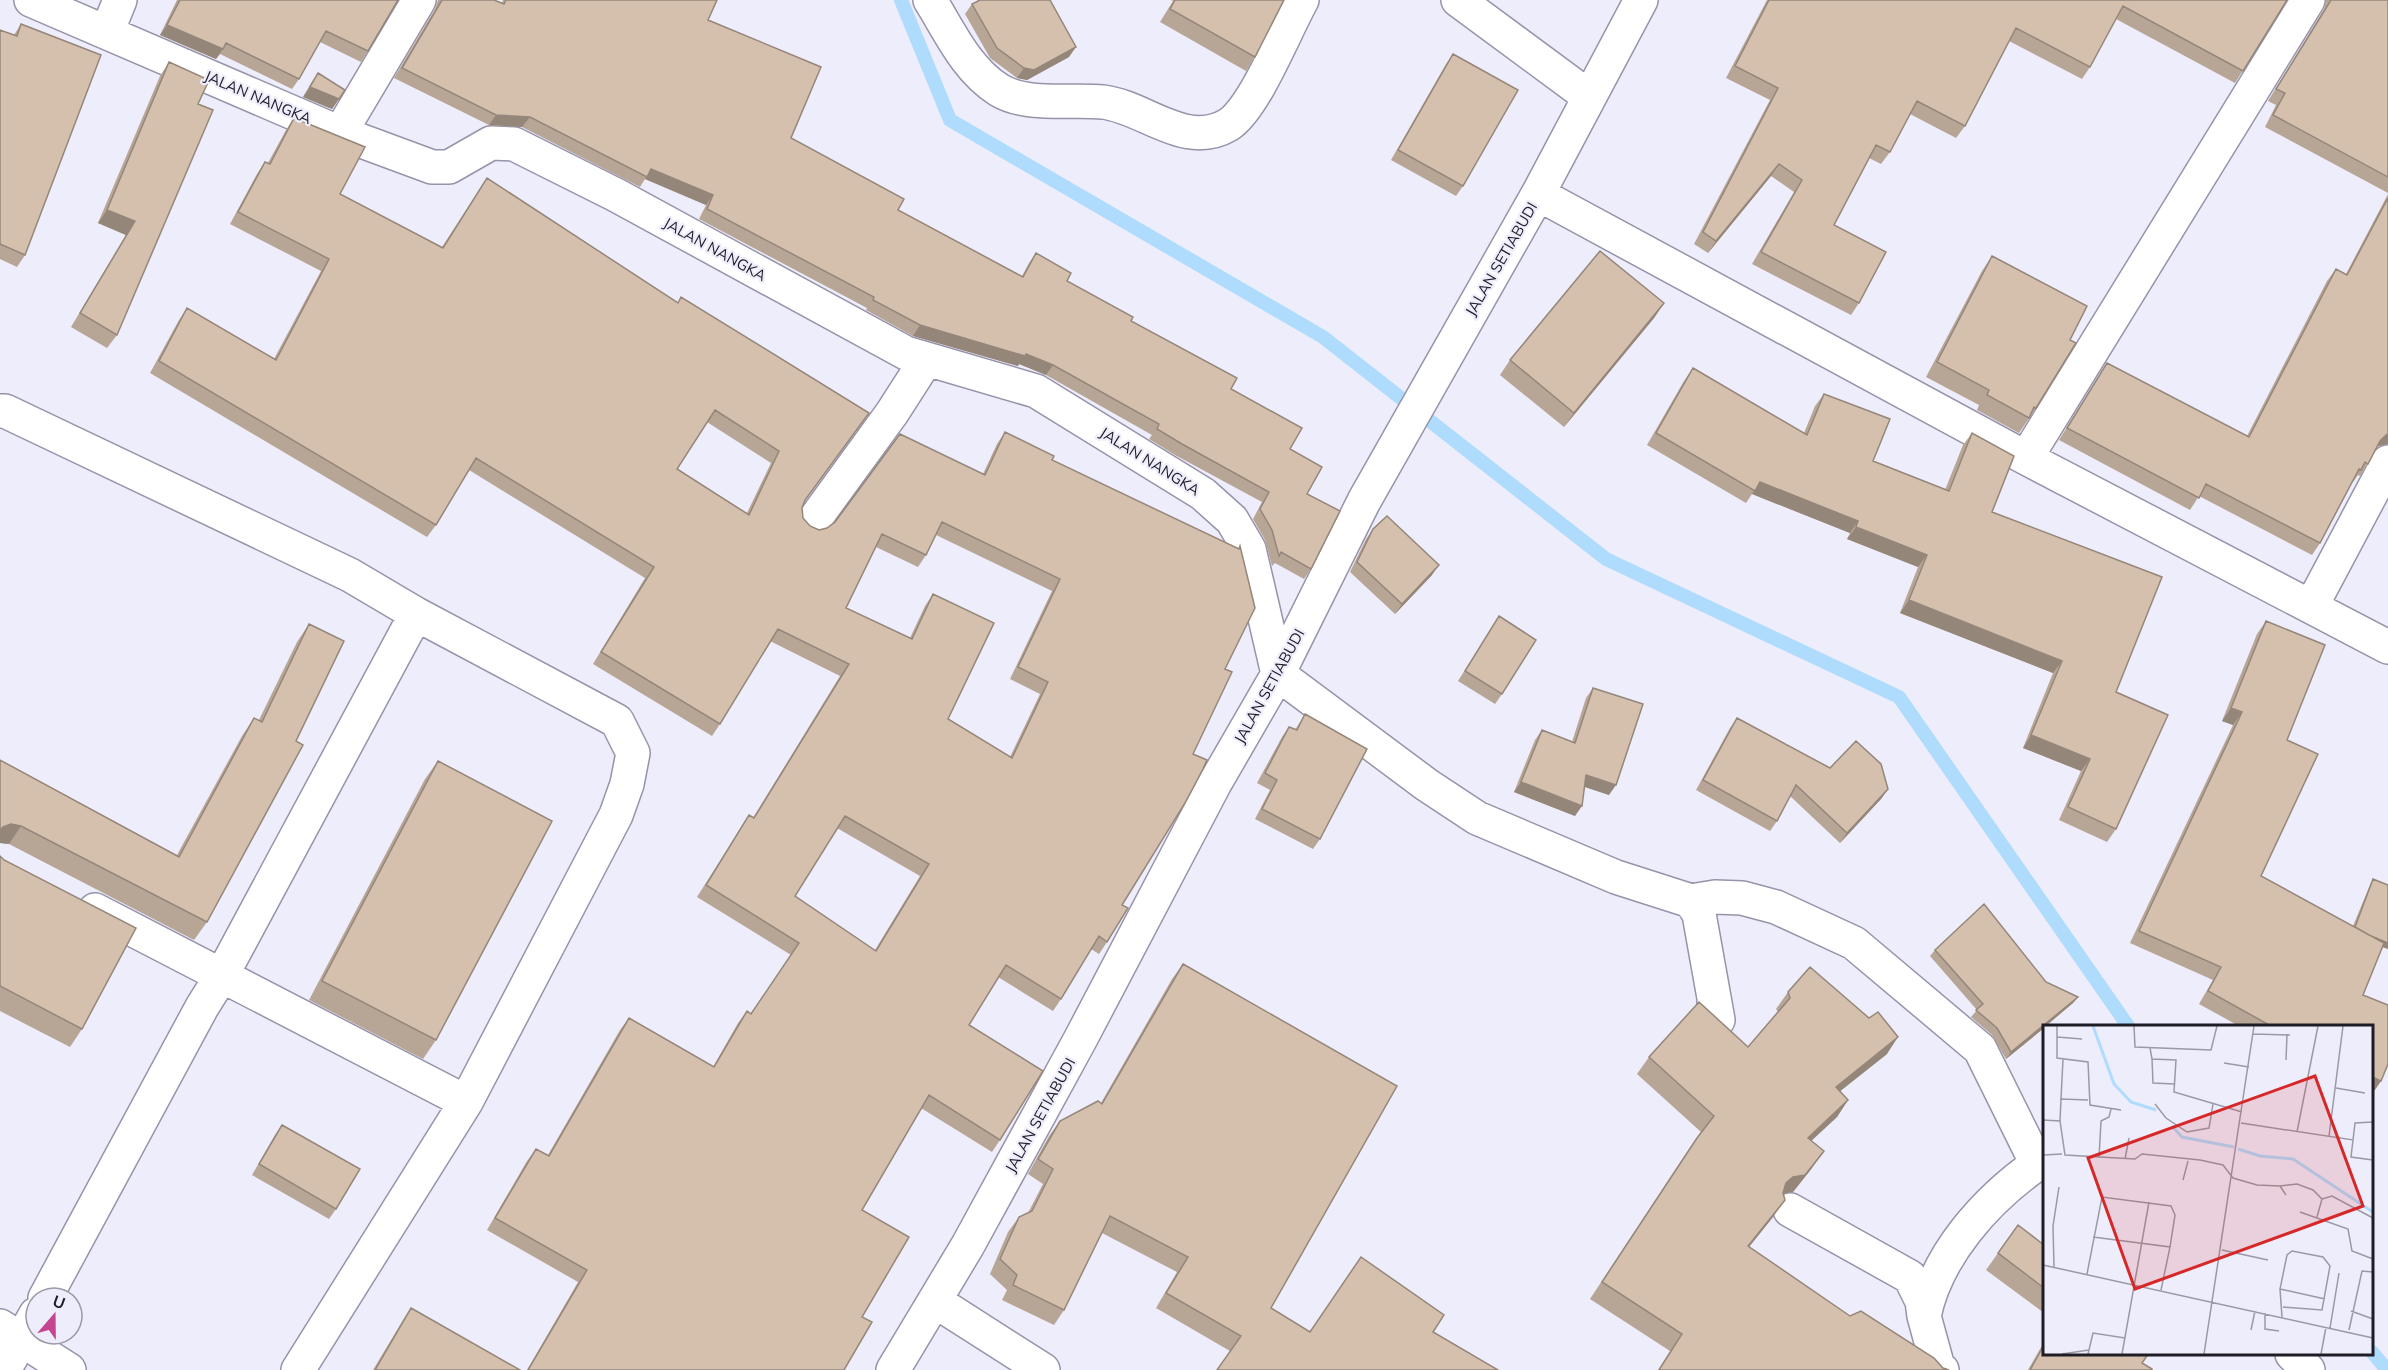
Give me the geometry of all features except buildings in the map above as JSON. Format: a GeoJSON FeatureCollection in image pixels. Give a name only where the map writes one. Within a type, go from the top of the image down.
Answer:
{"type":"FeatureCollection","features":[{"type":"Feature","properties":{"kind":"street","name":"JALAN NANGKA"},"geometry":{"type":"LineString","coordinates":[[32,0],[340,133],[439,168],[449,167],[491,143],[514,144],[616,195],[887,343],[926,360],[1036,391],[1210,500],[1241,530],[1249,549],[1278,674]]}},
{"type":"Feature","properties":{"kind":"street"},"geometry":{"type":"LineString","coordinates":[[107,32],[120,0]]}},
{"type":"Feature","properties":{"kind":"street"},"geometry":{"type":"LineString","coordinates":[[340,133],[419,0]]}},
{"type":"Feature","properties":{"kind":"street"},"geometry":{"type":"LineString","coordinates":[[930,0],[965,58],[985,80],[1001,91],[1027,98],[1122,106],[1181,131],[1200,133],[1215,130],[1239,116],[1252,98],[1302,0]]}},
{"type":"Feature","properties":{"kind":"street"},"geometry":{"type":"LineString","coordinates":[[1458,0],[1588,96]]}},
{"type":"Feature","properties":{"kind":"street","name":"JALAN SETIABUDI"},"geometry":{"type":"LineString","coordinates":[[893,1370],[935,1301],[1081,1038],[1215,783],[1278,674],[1364,501],[1538,194],[1641,0]]}},
{"type":"Feature","properties":{"kind":"street"},"geometry":{"type":"LineString","coordinates":[[2026,458],[2308,0]]}},
{"type":"Feature","properties":{"kind":"street"},"geometry":{"type":"LineString","coordinates":[[1538,194],[2026,458],[2312,605],[2388,647]]}},
{"type":"Feature","properties":{"kind":"street"},"geometry":{"type":"LineString","coordinates":[[812,524],[926,360]]}},
{"type":"Feature","properties":{"kind":"street"},"geometry":{"type":"LineString","coordinates":[[0,411],[5,411],[350,575],[416,614],[617,721],[633,753],[627,784],[616,814],[466,1102],[297,1370]]}},
{"type":"Feature","properties":{"kind":"street"},"geometry":{"type":"LineString","coordinates":[[2312,605],[2388,462]]}},
{"type":"Feature","properties":{"kind":"street"},"geometry":{"type":"LineString","coordinates":[[51,1286],[416,614]]}},
{"type":"Feature","properties":{"kind":"street"},"geometry":{"type":"LineString","coordinates":[[1278,674],[1477,818],[1616,877],[1691,901],[1715,897],[1742,898],[1776,907],[1854,943],[1980,1049],[2041,1163],[2006,1186],[1960,1241],[1935,1276],[1924,1316]]}},
{"type":"Feature","properties":{"kind":"street"},"geometry":{"type":"LineString","coordinates":[[64,894],[466,1102]]}},
{"type":"Feature","properties":{"kind":"street"},"geometry":{"type":"LineString","coordinates":[[1691,901],[1699,914],[1714,1004]]}},
{"type":"Feature","properties":{"kind":"street"},"geometry":{"type":"LineString","coordinates":[[1790,1210],[1910,1277],[1922,1301],[1938,1367],[1942,1370]]}},
{"type":"Feature","properties":{"kind":"street"},"geometry":{"type":"LineString","coordinates":[[935,1301],[1043,1370]]}},
{"type":"Feature","properties":{"kind":"street"},"geometry":{"type":"LineString","coordinates":[[4,1370],[19,1326],[69,1370]]}},
{"type":"Feature","properties":{"kind":"street"},"geometry":{"type":"LineString","coordinates":[[2294,1355],[2308,1370]]}},
{"type":"Feature","properties":{"kind":"waterway"},"geometry":{"type":"LineString","coordinates":[[901,0],[950,120],[1323,337],[1606,559],[1899,697],[2127,1025]]}},
{"type":"Feature","properties":{"kind":"waterway"},"geometry":{"type":"LineString","coordinates":[[2373,1353],[2387,1370]]}}]}
